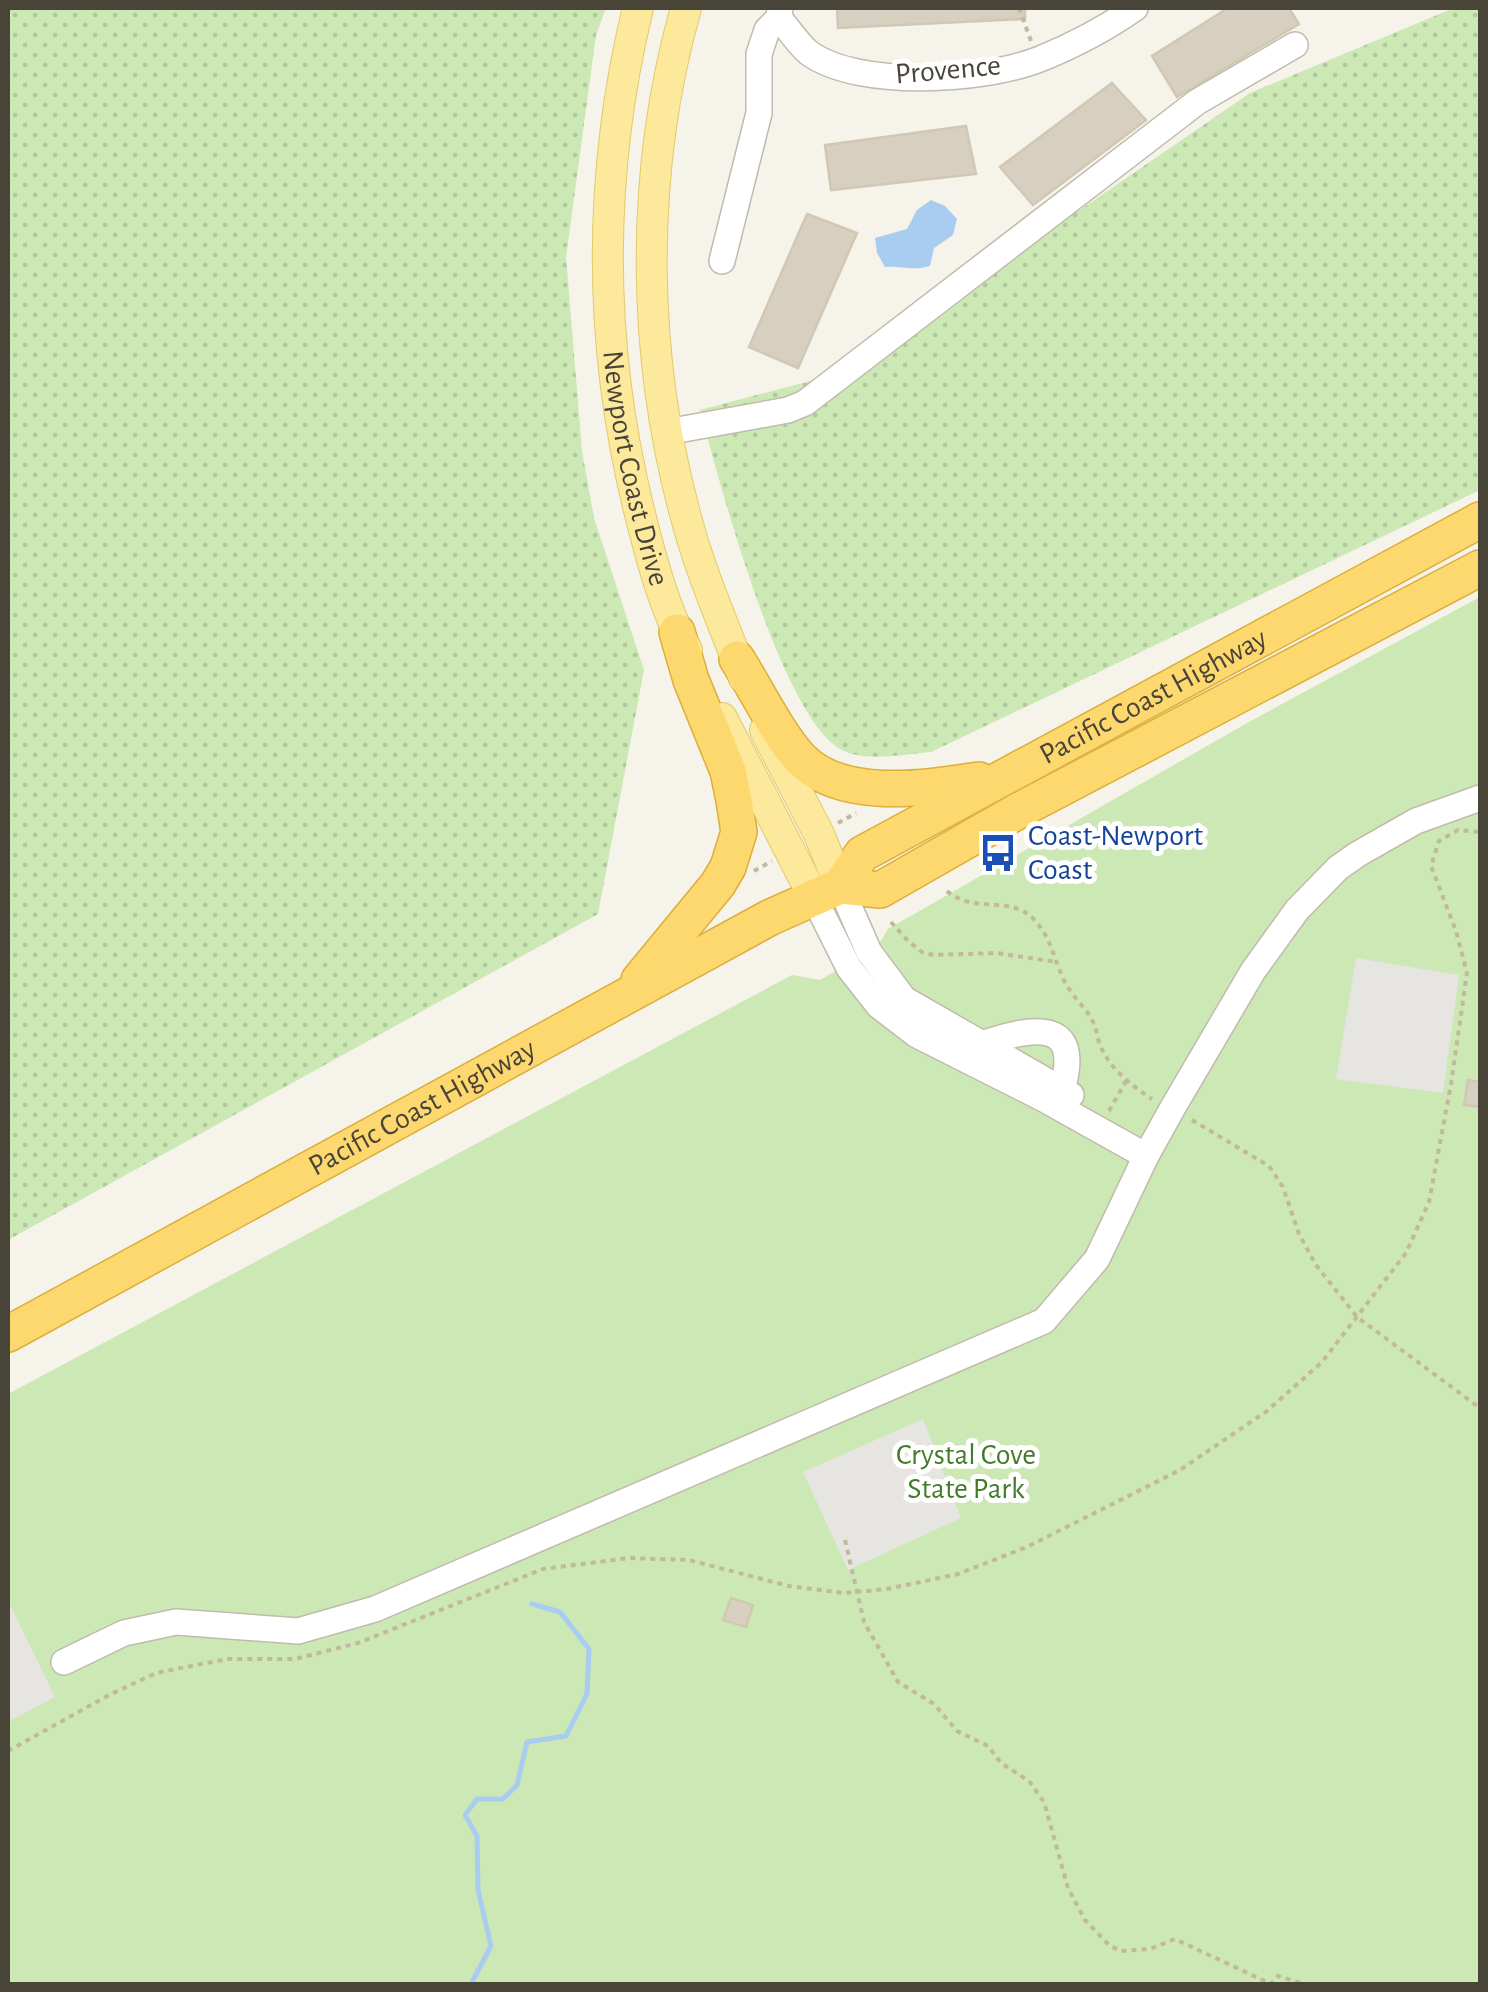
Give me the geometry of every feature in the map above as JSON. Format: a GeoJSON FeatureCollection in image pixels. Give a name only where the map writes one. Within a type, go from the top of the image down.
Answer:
{"type":"FeatureCollection","features":[{"type":"Feature","properties":{"kind":"highway","name":"Pacific Coast Highway"},"geometry":{"type":"LineString","coordinates":[[8,1334],[629,992],[827,892],[862,854],[1480,520]]}},
{"type":"Feature","properties":{"kind":"highway","name":"Pacific Coast Highway"},"geometry":{"type":"LineString","coordinates":[[827,892],[880,890],[1018,811],[1480,568]]}},
{"type":"Feature","properties":{"kind":"highway"},"geometry":{"type":"LineString","coordinates":[[629,992],[718,884],[739,832],[728,771],[677,632]]}},
{"type":"Feature","properties":{"kind":"highway"},"geometry":{"type":"LineString","coordinates":[[737,659],[800,759],[832,778],[867,787],[905,790],[1005,776]]}},
{"type":"Feature","properties":{"kind":"main road","name":"Newport Coast Drive"},"geometry":{"type":"LineString","coordinates":[[638,8],[615,115],[608,184],[606,248],[614,378],[623,443],[645,534],[677,632],[827,892]]}},
{"type":"Feature","properties":{"kind":"main road","name":"Newport Coast Drive"},"geometry":{"type":"LineString","coordinates":[[686,8],[667,86],[653,186],[656,355],[667,432],[691,536],[756,712],[819,834],[827,892]]}},
{"type":"Feature","properties":{"kind":"street","name":"Provence"},"geometry":{"type":"LineString","coordinates":[[779,13],[809,52],[854,73],[916,79],[966,75],[1038,60],[1135,8]]}},
{"type":"Feature","properties":{"kind":"street"},"geometry":{"type":"LineString","coordinates":[[722,261],[759,112],[758,54],[779,13]]}},
{"type":"Feature","properties":{"kind":"street"},"geometry":{"type":"LineString","coordinates":[[667,432],[788,410],[805,403],[1197,102],[1295,44]]}},
{"type":"Feature","properties":{"kind":"street"},"geometry":{"type":"LineString","coordinates":[[64,1662],[124,1633],[176,1622],[298,1631],[374,1609],[1044,1321],[1097,1259],[1172,1109],[1253,971],[1297,910],[1338,868],[1416,821],[1480,798]]}},
{"type":"Feature","properties":{"kind":"street"},"geometry":{"type":"LineString","coordinates":[[827,892],[904,998],[981,1044],[1053,1094],[1149,1150]]}},
{"type":"Feature","properties":{"kind":"street"},"geometry":{"type":"LineString","coordinates":[[827,892],[849,968],[880,1006],[917,1035],[1106,1116],[1149,1150]]}},
{"type":"Feature","properties":{"kind":"street"},"geometry":{"type":"LineString","coordinates":[[981,1044],[1019,1031],[1036,1030],[1052,1035],[1068,1052],[1070,1065],[1053,1094]]}},
{"type":"Feature","properties":{"kind":"path"},"geometry":{"type":"LineString","coordinates":[[1019,8],[1038,60]]}},
{"type":"Feature","properties":{"kind":"path"},"geometry":{"type":"LineString","coordinates":[[834,826],[865,808]]}},
{"type":"Feature","properties":{"kind":"path"},"geometry":{"type":"LineString","coordinates":[[8,1751],[108,1694],[156,1673],[227,1659],[295,1659],[358,1643],[543,1568],[629,1558],[689,1560],[788,1586],[855,1592],[958,1574],[1027,1547],[1180,1470],[1267,1411],[1322,1362],[1406,1252],[1429,1202],[1467,974],[1456,930],[1431,866],[1439,841],[1458,830],[1480,832]]}},
{"type":"Feature","properties":{"kind":"path"},"geometry":{"type":"LineString","coordinates":[[744,877],[776,858]]}},
{"type":"Feature","properties":{"kind":"path"},"geometry":{"type":"LineString","coordinates":[[765,865],[770,874]]}},
{"type":"Feature","properties":{"kind":"path"},"geometry":{"type":"LineString","coordinates":[[947,891],[959,901],[1022,909],[1037,922],[1072,994],[1093,1021],[1101,1047],[1126,1080],[1268,1166],[1283,1187],[1299,1234],[1316,1265],[1357,1317],[1480,1408]]}},
{"type":"Feature","properties":{"kind":"path"},"geometry":{"type":"LineString","coordinates":[[891,922],[894,930],[908,941],[933,955],[997,953],[1057,962]]}},
{"type":"Feature","properties":{"kind":"path"},"geometry":{"type":"LineString","coordinates":[[1106,1116],[1126,1080]]}},
{"type":"Feature","properties":{"kind":"path"},"geometry":{"type":"LineString","coordinates":[[845,1540],[864,1622],[898,1682],[934,1704],[957,1730],[988,1746],[1002,1763],[1029,1781],[1044,1802],[1077,1906],[1110,1946],[1134,1952],[1175,1938],[1270,1984],[1278,1976],[1304,1984]]}},
{"type":"Feature","properties":{"kind":"green space"},"geometry":{"type":"Polygon","coordinates":[[[8,8],[606,8],[596,35],[566,257],[582,451],[594,518],[644,670],[598,914],[8,1240],[8,8]]]}},
{"type":"Feature","properties":{"kind":"green space"},"geometry":{"type":"Polygon","coordinates":[[[1454,8],[1480,8],[1480,490],[931,752],[872,757],[840,749],[818,727],[795,691],[774,645],[737,539],[700,410],[844,372],[1250,93],[1454,8]]]}},
{"type":"Feature","properties":{"kind":"green space","name":"Crystal Cove State Park"},"geometry":{"type":"Polygon","coordinates":[[[1480,597],[1480,1984],[8,1984],[8,1394],[792,975],[820,980],[877,947],[888,929],[1247,723],[1480,597]]]}},
{"type":"Feature","properties":{"kind":"shaded area"},"geometry":{"type":"Polygon","coordinates":[[[1356,958],[1459,975],[1443,1093],[1336,1079],[1356,958]]]}},
{"type":"Feature","properties":{"kind":"shaded area"},"geometry":{"type":"Polygon","coordinates":[[[923,1419],[961,1518],[848,1570],[803,1472],[923,1419]]]}},
{"type":"Feature","properties":{"kind":"shaded area"},"geometry":{"type":"Polygon","coordinates":[[[8,1604],[55,1697],[8,1722],[8,1604]]]}},
{"type":"Feature","properties":{"kind":"water"},"geometry":{"type":"Polygon","coordinates":[[[931,200],[945,206],[957,219],[953,235],[934,248],[930,266],[885,267],[875,238],[907,229],[917,210],[931,200]]]}},
{"type":"Feature","properties":{"kind":"building"},"geometry":{"type":"Polygon","coordinates":[[[837,8],[1025,8],[1025,19],[838,28],[837,8]]]}},
{"type":"Feature","properties":{"kind":"building"},"geometry":{"type":"Polygon","coordinates":[[[1228,8],[1289,8],[1299,24],[1177,97],[1152,56],[1228,8]]]}},
{"type":"Feature","properties":{"kind":"building"},"geometry":{"type":"Polygon","coordinates":[[[1112,83],[1146,120],[1033,205],[1000,167],[1112,83]]]}},
{"type":"Feature","properties":{"kind":"building"},"geometry":{"type":"Polygon","coordinates":[[[966,126],[976,174],[831,190],[825,145],[966,126]]]}},
{"type":"Feature","properties":{"kind":"building"},"geometry":{"type":"Polygon","coordinates":[[[807,214],[857,233],[798,368],[749,347],[807,214]]]}},
{"type":"Feature","properties":{"kind":"building"},"geometry":{"type":"Polygon","coordinates":[[[1468,1080],[1480,1082],[1480,1107],[1464,1105],[1468,1080]]]}},
{"type":"Feature","properties":{"kind":"building"},"geometry":{"type":"Polygon","coordinates":[[[731,1598],[753,1605],[746,1627],[723,1620],[731,1598]]]}},
{"type":"Feature","properties":{"kind":"waterway"},"geometry":{"type":"LineString","coordinates":[[471,1984],[491,1946],[478,1890],[477,1836],[465,1815],[477,1799],[503,1799],[517,1785],[527,1742],[566,1736],[587,1694],[589,1649],[560,1612],[532,1604]]}},
{"type":"Feature","properties":{"kind":"place","name":"Coast-Newport Coast"},"geometry":{"type":"Point","coordinates":[998,853]}}]}
